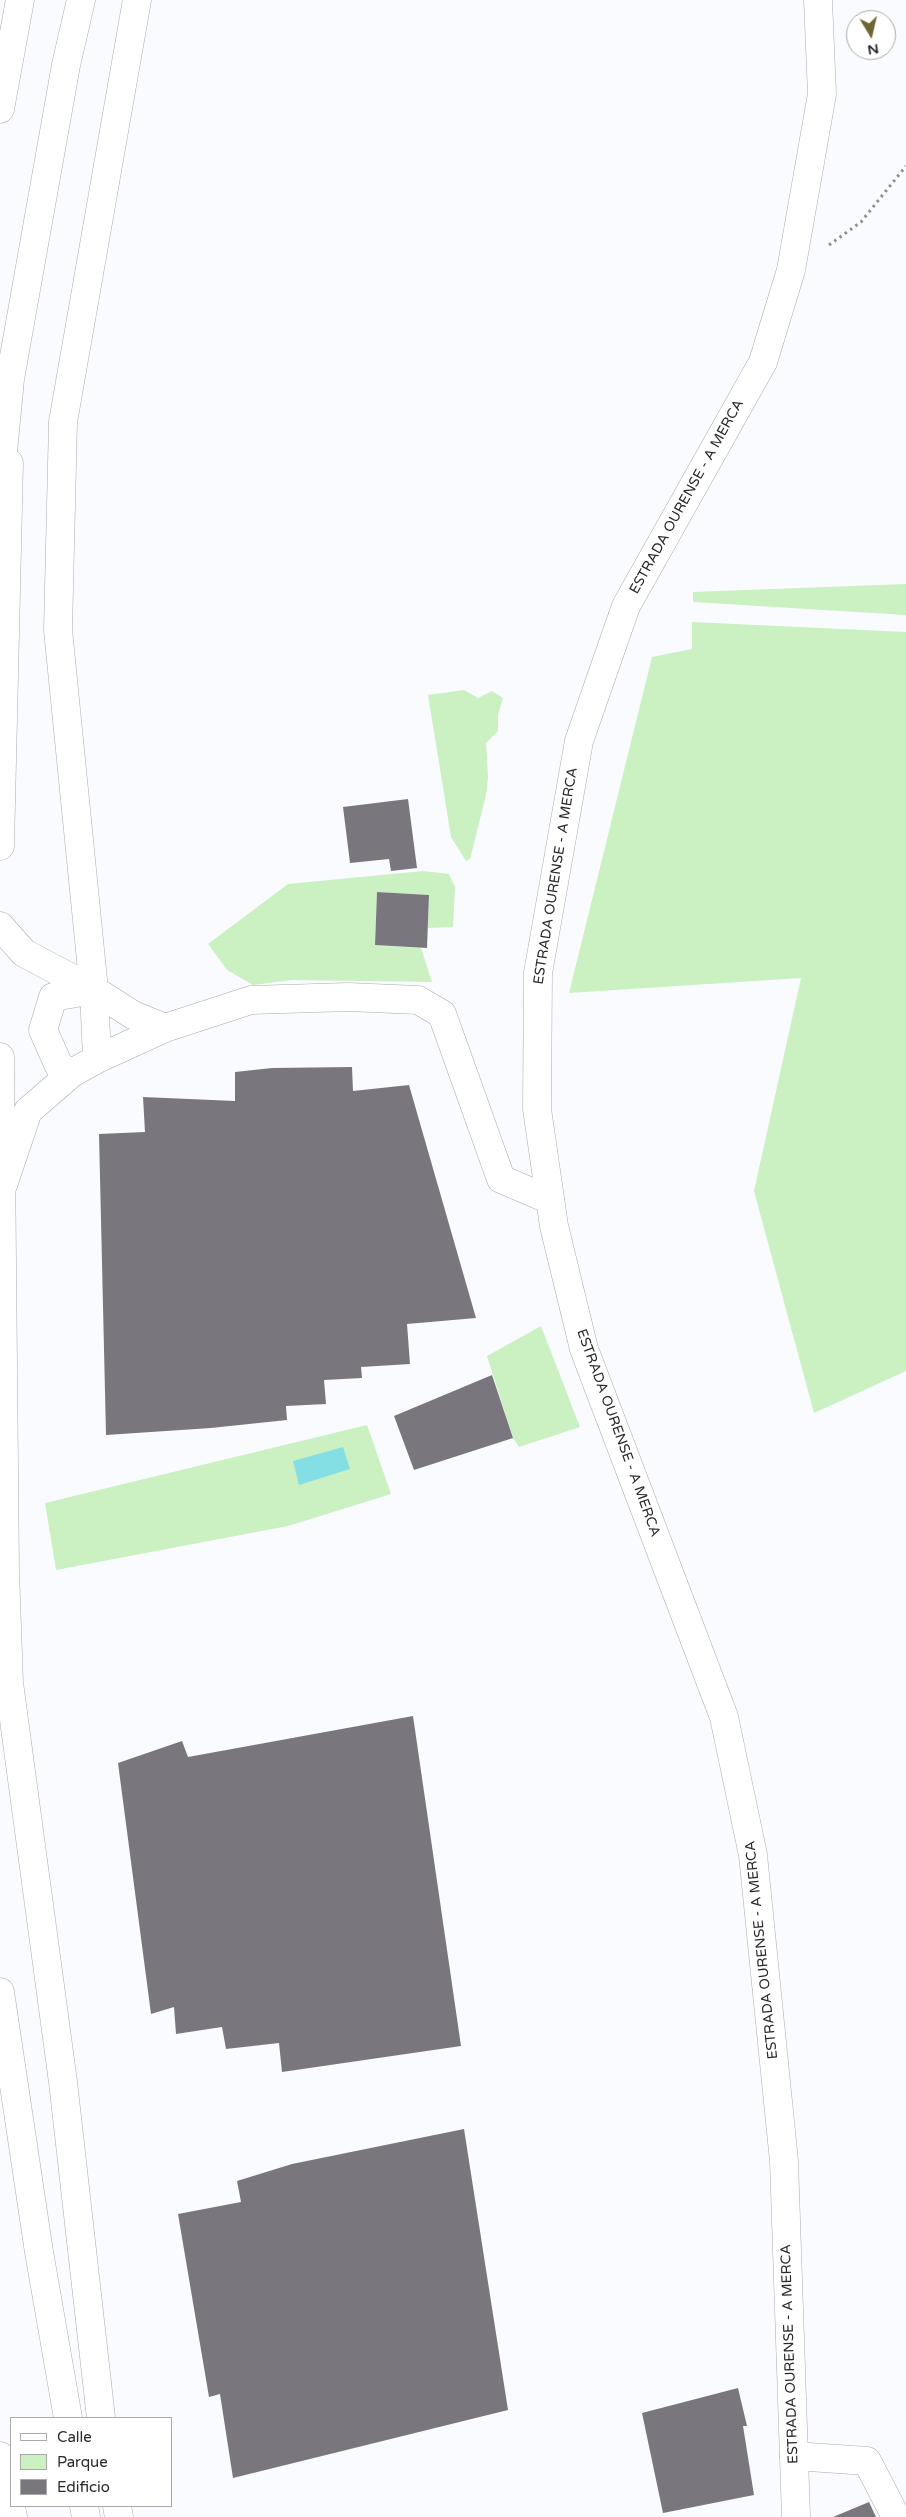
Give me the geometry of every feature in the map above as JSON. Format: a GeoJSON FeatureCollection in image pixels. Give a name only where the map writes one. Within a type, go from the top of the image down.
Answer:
{"type":"FeatureCollection","features":[{"type":"Feature","properties":{"kind":"main road"},"geometry":{"type":"LineString","coordinates":[[0,109],[20,0]]}},
{"type":"Feature","properties":{"kind":"main road"},"geometry":{"type":"LineString","coordinates":[[0,483],[10,379],[66,65],[81,0]]}},
{"type":"Feature","properties":{"kind":"main road"},"geometry":{"type":"LineString","coordinates":[[97,1059],[94,990],[58,630],[63,422],[137,0]]}},
{"type":"Feature","properties":{"kind":"main road","name":"ESTRADA OURENSE - A MERCA"},"geometry":{"type":"LineString","coordinates":[[796,2517],[784,2160],[753,1855],[724,1717],[584,1349],[554,1226],[537,1109],[538,974],[579,741],[626,606],[763,362],[791,270],[822,94],[818,0]]}},
{"type":"Feature","properties":{"kind":"main road"},"geometry":{"type":"LineString","coordinates":[[0,846],[10,379]]}},
{"type":"Feature","properties":{"kind":"main road"},"geometry":{"type":"LineString","coordinates":[[0,926],[24,953],[94,990],[133,1015],[165,1028]]}},
{"type":"Feature","properties":{"kind":"main road"},"geometry":{"type":"LineString","coordinates":[[72,1073],[59,1066],[43,1030],[53,997],[94,990]]}},
{"type":"Feature","properties":{"kind":"main road"},"geometry":{"type":"LineString","coordinates":[[2,1186],[28,1111],[72,1073],[97,1059],[165,1028],[251,1000],[348,997],[418,1000],[442,1014],[501,1179],[550,1200]]}},
{"type":"Feature","properties":{"kind":"main road"},"geometry":{"type":"LineString","coordinates":[[0,1057],[5,1572],[9,1682],[63,2082],[101,2417]]}},
{"type":"Feature","properties":{"kind":"main road"},"geometry":{"type":"LineString","coordinates":[[0,1992],[39,2252],[68,2417]]}},
{"type":"Feature","properties":{"kind":"main road"},"geometry":{"type":"LineString","coordinates":[[0,2456],[10,2507]]}},
{"type":"Feature","properties":{"kind":"main road"},"geometry":{"type":"LineString","coordinates":[[794,2456],[867,2461],[896,2517]]}},
{"type":"Feature","properties":{"kind":"path"},"geometry":{"type":"LineString","coordinates":[[791,270],[861,222],[906,166]]}},
{"type":"Feature","properties":{"kind":"green space"},"geometry":{"type":"Polygon","coordinates":[[[906,584],[906,615],[693,602],[693,592],[906,584]]]}},
{"type":"Feature","properties":{"kind":"green space"},"geometry":{"type":"Polygon","coordinates":[[[692,622],[906,632],[906,1371],[814,1413],[754,1191],[801,978],[569,993],[652,657],[692,649],[692,622]]]}},
{"type":"Feature","properties":{"kind":"green space"},"geometry":{"type":"Polygon","coordinates":[[[464,690],[478,698],[492,691],[503,698],[498,715],[498,731],[486,743],[488,777],[486,795],[470,859],[466,861],[451,837],[428,695],[464,690]]]}},
{"type":"Feature","properties":{"kind":"green space"},"geometry":{"type":"Polygon","coordinates":[[[423,871],[449,874],[455,887],[453,927],[428,928],[429,895],[377,892],[375,945],[421,948],[432,982],[292,980],[253,985],[227,970],[208,944],[288,884],[423,871]]]}},
{"type":"Feature","properties":{"kind":"green space"},"geometry":{"type":"Polygon","coordinates":[[[541,1326],[580,1427],[519,1447],[513,1438],[487,1356],[541,1326]]]}},
{"type":"Feature","properties":{"kind":"green space"},"geometry":{"type":"Polygon","coordinates":[[[367,1425],[391,1494],[288,1526],[56,1570],[45,1503],[367,1425]]]}},
{"type":"Feature","properties":{"kind":"water"},"geometry":{"type":"Polygon","coordinates":[[[343,1447],[350,1469],[299,1485],[293,1461],[343,1447]]]}},
{"type":"Feature","properties":{"kind":"building"},"geometry":{"type":"Polygon","coordinates":[[[408,799],[417,868],[391,871],[389,859],[350,863],[343,807],[408,799]]]}},
{"type":"Feature","properties":{"kind":"building"},"geometry":{"type":"Polygon","coordinates":[[[377,892],[429,895],[427,948],[375,945],[377,892]]]}},
{"type":"Feature","properties":{"kind":"building"},"geometry":{"type":"Polygon","coordinates":[[[352,1067],[353,1091],[409,1085],[476,1318],[407,1324],[410,1364],[361,1367],[362,1378],[324,1380],[326,1404],[286,1406],[287,1420],[211,1428],[106,1435],[99,1134],[145,1132],[143,1097],[235,1101],[235,1072],[272,1068],[352,1067]]]}},
{"type":"Feature","properties":{"kind":"building"},"geometry":{"type":"Polygon","coordinates":[[[492,1375],[513,1438],[414,1470],[394,1416],[492,1375]]]}},
{"type":"Feature","properties":{"kind":"building"},"geometry":{"type":"Polygon","coordinates":[[[413,1716],[461,2046],[282,2072],[279,2043],[226,2049],[222,2027],[176,2034],[174,2007],[151,2014],[118,1763],[182,1741],[188,1757],[413,1716]]]}},
{"type":"Feature","properties":{"kind":"building"},"geometry":{"type":"Polygon","coordinates":[[[464,2129],[508,2410],[233,2478],[220,2394],[209,2397],[178,2214],[241,2202],[237,2181],[292,2164],[464,2129]]]}},
{"type":"Feature","properties":{"kind":"building"},"geometry":{"type":"Polygon","coordinates":[[[738,2388],[747,2426],[743,2426],[754,2495],[663,2513],[642,2413],[738,2388]]]}},
{"type":"Feature","properties":{"kind":"building"},"geometry":{"type":"Polygon","coordinates":[[[869,2502],[876,2517],[833,2517],[869,2502]]]}}]}
